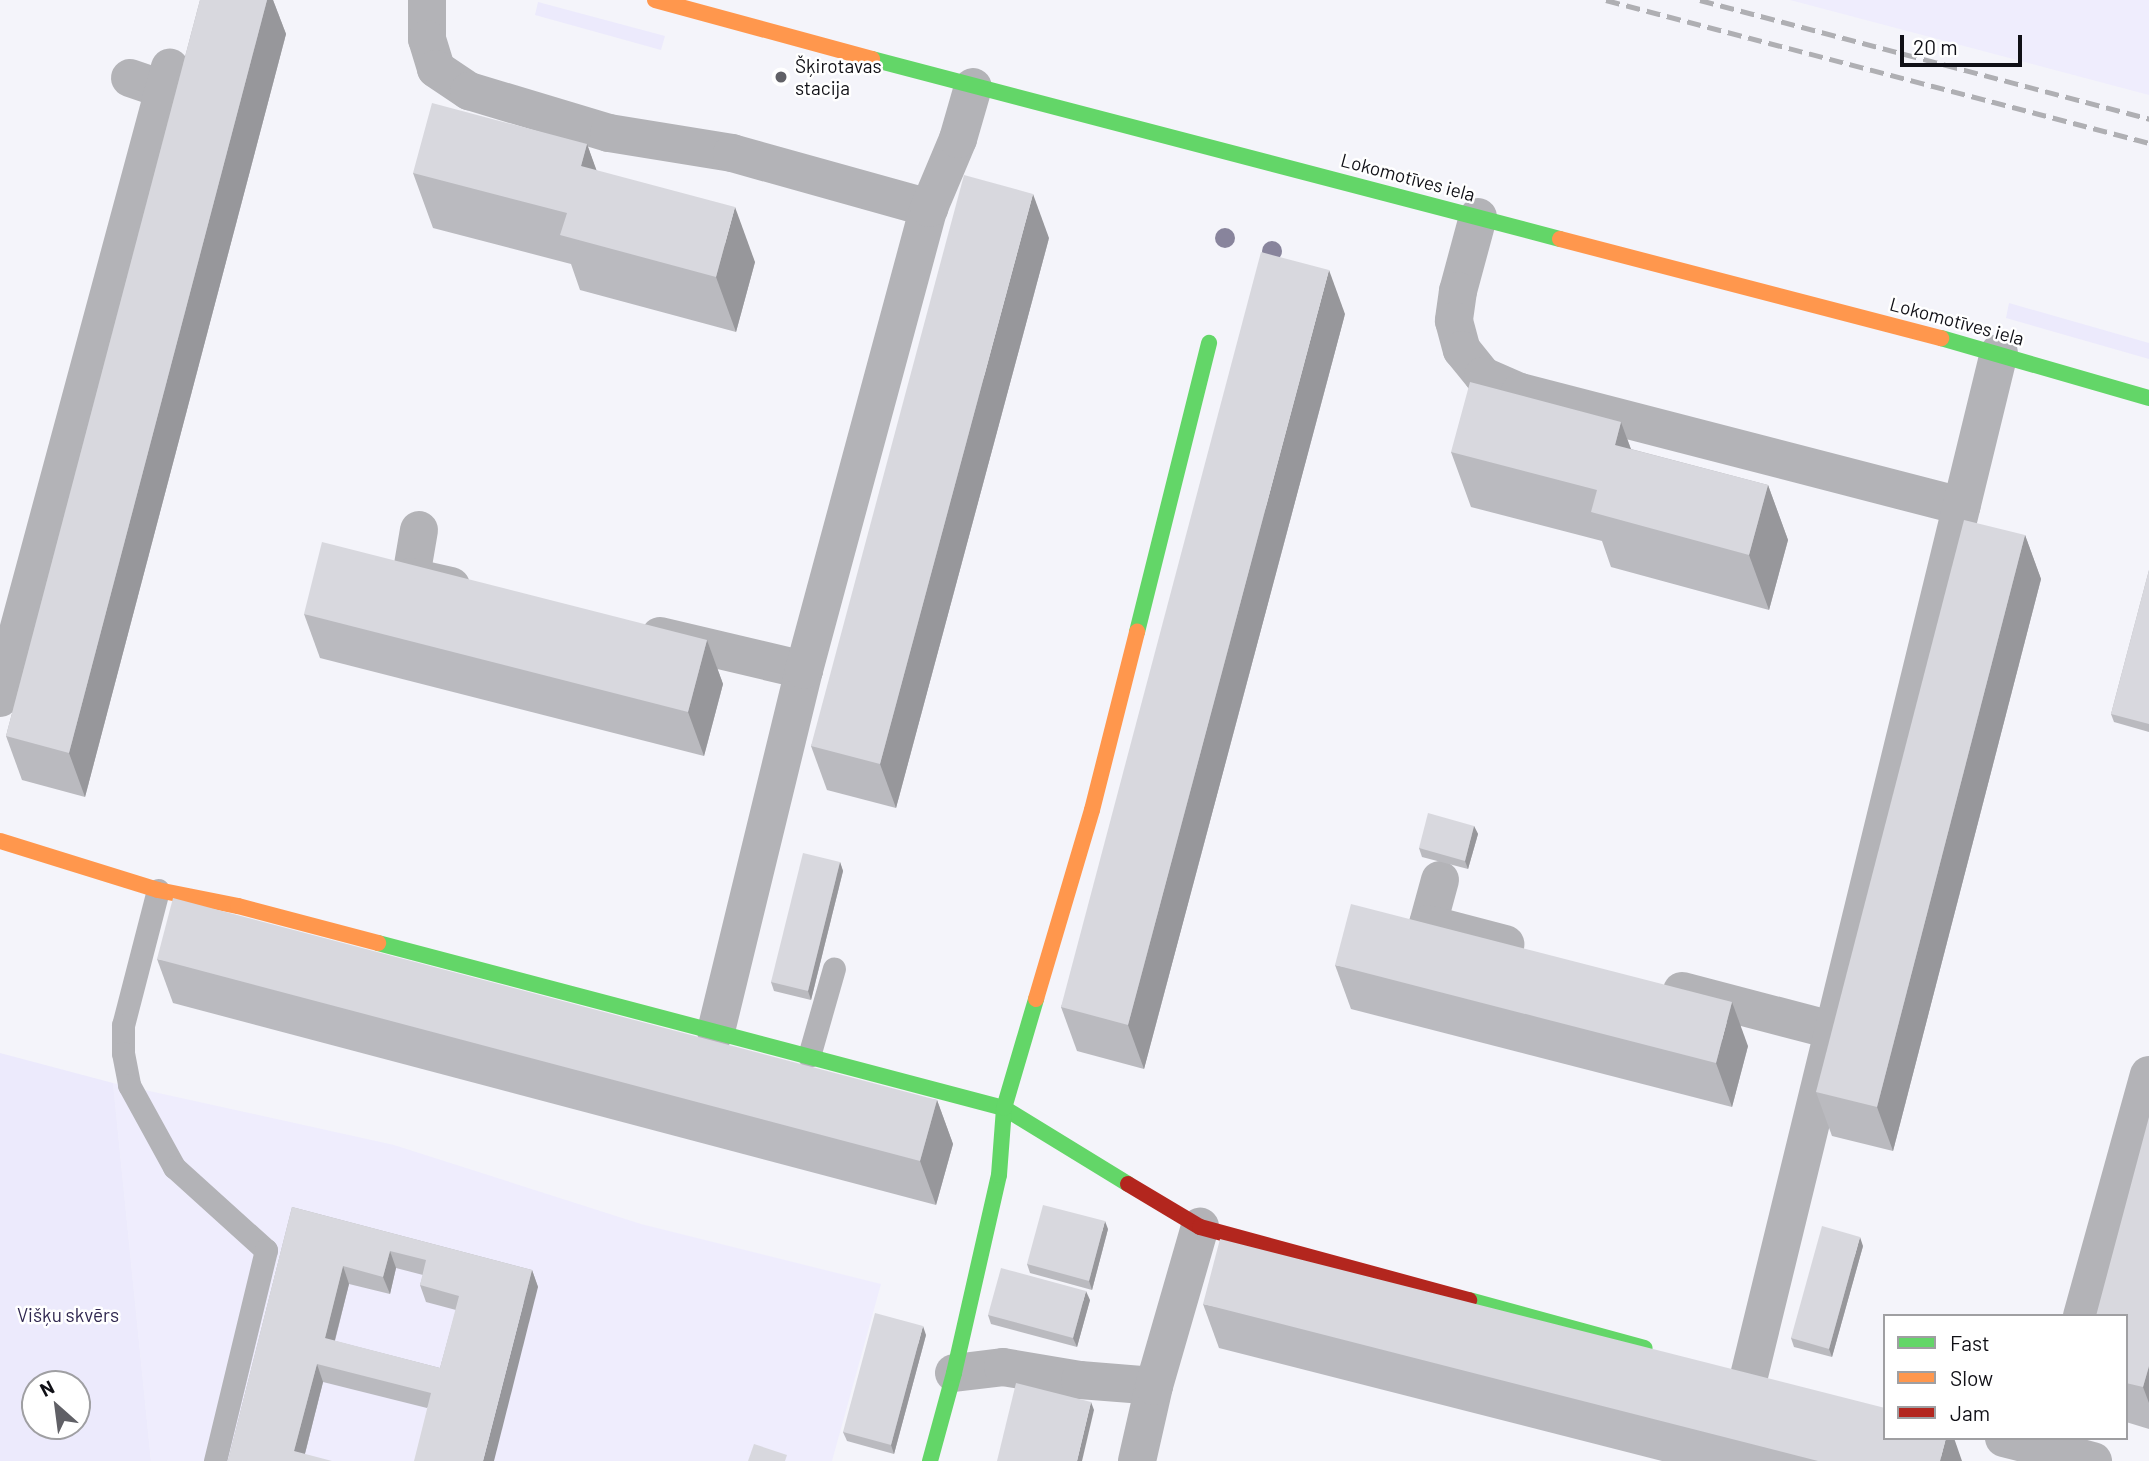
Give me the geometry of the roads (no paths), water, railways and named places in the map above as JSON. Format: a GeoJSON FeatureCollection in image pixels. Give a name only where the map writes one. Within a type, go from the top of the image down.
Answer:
{"type":"FeatureCollection","features":[{"type":"Feature","properties":{"kind":"street"},"geometry":{"type":"LineString","coordinates":[[427,0],[427,39],[436,69],[469,91],[609,133],[732,153],[929,208]]}},
{"type":"Feature","properties":{"kind":"street","name":"Lokomotīves iela"},"geometry":{"type":"LineString","coordinates":[[655,0],[974,87],[1999,353],[2149,398]]}},
{"type":"Feature","properties":{"kind":"street"},"geometry":{"type":"LineString","coordinates":[[0,698],[154,78]]}},
{"type":"Feature","properties":{"kind":"street"},"geometry":{"type":"LineString","coordinates":[[716,1031],[804,670],[929,208],[958,139],[974,87]]}},
{"type":"Feature","properties":{"kind":"street"},"geometry":{"type":"LineString","coordinates":[[1478,217],[1458,291],[1454,321],[1462,349],[1483,376],[1520,392],[1962,506]]}},
{"type":"Feature","properties":{"kind":"street"},"geometry":{"type":"LineString","coordinates":[[930,1461],[954,1373],[999,1175],[1004,1108],[1093,810],[1209,343]]}},
{"type":"Feature","properties":{"kind":"street"},"geometry":{"type":"LineString","coordinates":[[1748,1376],[1999,353]]}},
{"type":"Feature","properties":{"kind":"street"},"geometry":{"type":"LineString","coordinates":[[419,530],[411,577],[490,596]]}},
{"type":"Feature","properties":{"kind":"street"},"geometry":{"type":"LineString","coordinates":[[621,626],[804,670]]}},
{"type":"Feature","properties":{"kind":"street"},"geometry":{"type":"LineString","coordinates":[[0,841],[158,890],[238,906],[1004,1108],[1200,1227],[1656,1351]]}},
{"type":"Feature","properties":{"kind":"street"},"geometry":{"type":"LineString","coordinates":[[1440,880],[1428,924],[1545,955]]}},
{"type":"Feature","properties":{"kind":"street"},"geometry":{"type":"LineString","coordinates":[[1649,982],[1832,1030]]}},
{"type":"Feature","properties":{"kind":"street"},"geometry":{"type":"LineString","coordinates":[[2083,1314],[2149,1075]]}},
{"type":"Feature","properties":{"kind":"street"},"geometry":{"type":"LineString","coordinates":[[1137,1461],[1154,1386],[1200,1227]]}},
{"type":"Feature","properties":{"kind":"street"},"geometry":{"type":"LineString","coordinates":[[954,1373],[1003,1367],[1080,1380],[1154,1386]]}},
{"type":"Feature","properties":{"kind":"street"},"geometry":{"type":"LineString","coordinates":[[2011,1440],[2092,1461]]}},
{"type":"Feature","properties":{"kind":"lane"},"geometry":{"type":"LineString","coordinates":[[158,890],[123,1025],[123,1053],[129,1085],[174,1167],[266,1250],[215,1461]]}},
{"type":"Feature","properties":{"kind":"lane"},"geometry":{"type":"LineString","coordinates":[[809,1056],[834,968]]}},
{"type":"Feature","properties":{"kind":"railway"},"geometry":{"type":"LineString","coordinates":[[1606,0],[2149,143]]}},
{"type":"Feature","properties":{"kind":"railway"},"geometry":{"type":"LineString","coordinates":[[1700,0],[2149,119]]}},
{"type":"Feature","properties":{"kind":"place","name":"Šķirotavas stacija"},"geometry":{"type":"Point","coordinates":[781,77]}},
{"type":"Feature","properties":{"kind":"park label","name":"Višķu skvērs"},"geometry":{"type":"Point","coordinates":[68,1315]}}]}
